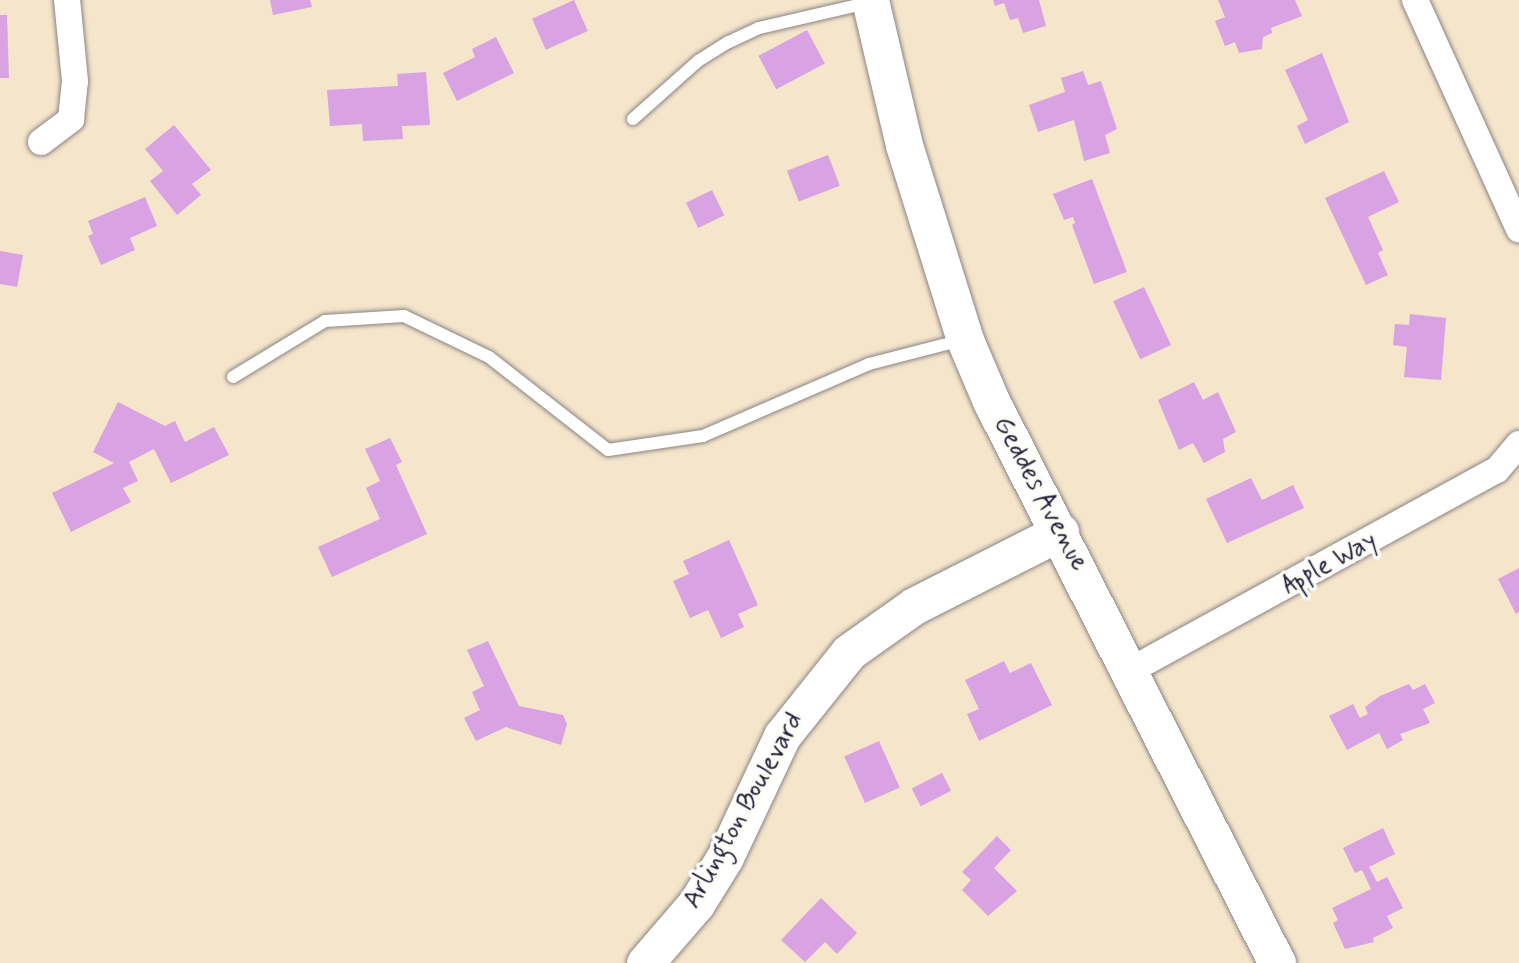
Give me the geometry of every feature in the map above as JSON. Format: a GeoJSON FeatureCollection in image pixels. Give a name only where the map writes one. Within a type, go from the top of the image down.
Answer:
{"type":"FeatureCollection","features":[{"type":"Feature","properties":{"kind":"main road","name":"Geddes Avenue"},"geometry":{"type":"LineString","coordinates":[[870,1],[904,145],[965,340],[991,401],[1131,670],[1277,963]]}},
{"type":"Feature","properties":{"kind":"main road","name":"Arlington Boulevard"},"geometry":{"type":"LineString","coordinates":[[645,963],[696,904],[725,857],[782,736],[830,672],[867,635],[914,606],[1060,532]]}},
{"type":"Feature","properties":{"kind":"street"},"geometry":{"type":"LineString","coordinates":[[41,142],[71,119],[75,81],[67,0]]}},
{"type":"Feature","properties":{"kind":"street"},"geometry":{"type":"LineString","coordinates":[[1415,0],[1519,229]]}},
{"type":"Feature","properties":{"kind":"street","name":"Apple Way"},"geometry":{"type":"LineString","coordinates":[[1131,670],[1485,477],[1519,444]]}},
{"type":"Feature","properties":{"kind":"lane"},"geometry":{"type":"LineString","coordinates":[[633,119],[698,61],[729,42],[759,28],[870,1]]}},
{"type":"Feature","properties":{"kind":"lane"},"geometry":{"type":"LineString","coordinates":[[233,377],[325,321],[404,316],[489,357],[608,450],[703,436],[869,364],[965,340]]}},
{"type":"Feature","properties":{"kind":"building"},"geometry":{"type":"Polygon","coordinates":[[[270,0],[310,0],[312,7],[273,15],[270,0]]]}},
{"type":"Feature","properties":{"kind":"building"},"geometry":{"type":"Polygon","coordinates":[[[574,0],[588,31],[546,50],[532,19],[574,0]]]}},
{"type":"Feature","properties":{"kind":"building"},"geometry":{"type":"Polygon","coordinates":[[[993,0],[1039,0],[1046,26],[1023,33],[1018,18],[1010,20],[1004,3],[995,6],[993,0]]]}},
{"type":"Feature","properties":{"kind":"building"},"geometry":{"type":"Polygon","coordinates":[[[1218,0],[1295,0],[1302,16],[1271,28],[1272,33],[1263,37],[1262,49],[1239,53],[1235,42],[1225,46],[1215,21],[1225,17],[1218,0]]]}},
{"type":"Feature","properties":{"kind":"building"},"geometry":{"type":"Polygon","coordinates":[[[0,15],[7,15],[9,78],[0,78],[0,15]]]}},
{"type":"Feature","properties":{"kind":"building"},"geometry":{"type":"Polygon","coordinates":[[[807,30],[825,64],[776,89],[758,56],[807,30]]]}},
{"type":"Feature","properties":{"kind":"building"},"geometry":{"type":"Polygon","coordinates":[[[496,37],[514,73],[457,101],[443,73],[475,57],[472,49],[496,37]]]}},
{"type":"Feature","properties":{"kind":"building"},"geometry":{"type":"Polygon","coordinates":[[[1322,53],[1349,122],[1305,144],[1297,126],[1308,120],[1285,70],[1322,53]]]}},
{"type":"Feature","properties":{"kind":"building"},"geometry":{"type":"Polygon","coordinates":[[[1083,71],[1088,85],[1101,81],[1117,129],[1105,135],[1110,153],[1084,161],[1074,120],[1038,132],[1029,105],[1065,92],[1061,78],[1083,71]]]}},
{"type":"Feature","properties":{"kind":"building"},"geometry":{"type":"Polygon","coordinates":[[[426,72],[430,125],[402,126],[403,139],[363,141],[362,124],[330,126],[327,90],[398,86],[397,74],[426,72]]]}},
{"type":"Feature","properties":{"kind":"building"},"geometry":{"type":"Polygon","coordinates":[[[174,125],[211,170],[192,184],[201,195],[177,215],[150,181],[163,171],[145,149],[174,125]]]}},
{"type":"Feature","properties":{"kind":"building"},"geometry":{"type":"Polygon","coordinates":[[[828,155],[840,186],[799,202],[787,171],[828,155]]]}},
{"type":"Feature","properties":{"kind":"building"},"geometry":{"type":"Polygon","coordinates":[[[1384,171],[1399,202],[1368,217],[1383,250],[1378,253],[1388,275],[1366,285],[1325,198],[1384,171]]]}},
{"type":"Feature","properties":{"kind":"building"},"geometry":{"type":"Polygon","coordinates":[[[1092,179],[1127,272],[1094,284],[1072,225],[1075,223],[1073,217],[1064,220],[1053,194],[1092,179]]]}},
{"type":"Feature","properties":{"kind":"building"},"geometry":{"type":"Polygon","coordinates":[[[712,190],[724,215],[698,228],[686,203],[712,190]]]}},
{"type":"Feature","properties":{"kind":"building"},"geometry":{"type":"Polygon","coordinates":[[[145,197],[157,226],[130,238],[135,250],[101,265],[88,236],[93,234],[88,221],[145,197]]]}},
{"type":"Feature","properties":{"kind":"building"},"geometry":{"type":"Polygon","coordinates":[[[0,251],[23,255],[17,287],[0,284],[0,251]]]}},
{"type":"Feature","properties":{"kind":"building"},"geometry":{"type":"Polygon","coordinates":[[[1144,287],[1171,345],[1140,359],[1113,301],[1144,287]]]}},
{"type":"Feature","properties":{"kind":"building"},"geometry":{"type":"Polygon","coordinates":[[[1410,314],[1446,318],[1441,380],[1404,377],[1407,347],[1393,345],[1395,324],[1409,325],[1410,314]]]}},
{"type":"Feature","properties":{"kind":"building"},"geometry":{"type":"Polygon","coordinates":[[[1194,382],[1203,400],[1218,392],[1236,432],[1223,439],[1225,452],[1204,463],[1193,443],[1179,450],[1158,400],[1194,382]]]}},
{"type":"Feature","properties":{"kind":"building"},"geometry":{"type":"Polygon","coordinates":[[[118,402],[165,426],[175,421],[185,442],[214,427],[229,455],[171,483],[154,449],[129,462],[138,481],[123,488],[131,502],[71,532],[52,493],[114,463],[93,452],[118,402]]]}},
{"type":"Feature","properties":{"kind":"building"},"geometry":{"type":"Polygon","coordinates":[[[390,438],[402,462],[396,465],[427,534],[332,577],[318,547],[380,519],[366,488],[380,481],[365,449],[390,438]]]}},
{"type":"Feature","properties":{"kind":"building"},"geometry":{"type":"Polygon","coordinates":[[[1251,478],[1262,500],[1293,485],[1304,508],[1227,543],[1206,499],[1251,478]]]}},
{"type":"Feature","properties":{"kind":"building"},"geometry":{"type":"Polygon","coordinates":[[[729,540],[758,605],[738,614],[744,627],[721,638],[708,610],[690,618],[673,581],[689,574],[683,561],[729,540]]]}},
{"type":"Feature","properties":{"kind":"building"},"geometry":{"type":"Polygon","coordinates":[[[1519,568],[1519,612],[1516,614],[1498,579],[1519,568]]]}},
{"type":"Feature","properties":{"kind":"building"},"geometry":{"type":"Polygon","coordinates":[[[488,641],[519,706],[563,715],[567,724],[561,745],[506,727],[476,741],[464,718],[480,710],[472,692],[484,686],[467,650],[488,641]]]}},
{"type":"Feature","properties":{"kind":"building"},"geometry":{"type":"Polygon","coordinates":[[[1004,661],[1010,673],[1031,663],[1052,705],[979,741],[967,714],[979,709],[965,680],[1004,661]]]}},
{"type":"Feature","properties":{"kind":"building"},"geometry":{"type":"Polygon","coordinates":[[[1409,684],[1413,690],[1425,684],[1435,703],[1423,709],[1430,723],[1400,734],[1403,740],[1387,749],[1379,733],[1347,750],[1329,716],[1353,704],[1360,718],[1368,714],[1365,707],[1380,696],[1409,684]]]}},
{"type":"Feature","properties":{"kind":"building"},"geometry":{"type":"Polygon","coordinates":[[[879,741],[900,788],[865,803],[844,756],[879,741]]]}},
{"type":"Feature","properties":{"kind":"building"},"geometry":{"type":"Polygon","coordinates":[[[942,773],[951,791],[921,806],[912,788],[942,773]]]}},
{"type":"Feature","properties":{"kind":"building"},"geometry":{"type":"Polygon","coordinates":[[[1383,828],[1395,854],[1369,867],[1377,882],[1387,877],[1403,908],[1387,916],[1393,928],[1373,938],[1374,942],[1345,949],[1333,923],[1338,920],[1332,908],[1371,889],[1362,870],[1355,873],[1343,848],[1383,828]]]}},
{"type":"Feature","properties":{"kind":"building"},"geometry":{"type":"Polygon","coordinates":[[[997,836],[1011,850],[994,868],[1017,891],[988,916],[962,890],[971,880],[962,872],[997,836]]]}},
{"type":"Feature","properties":{"kind":"building"},"geometry":{"type":"Polygon","coordinates":[[[821,898],[857,933],[837,954],[825,942],[805,962],[781,940],[821,898]]]}}]}
